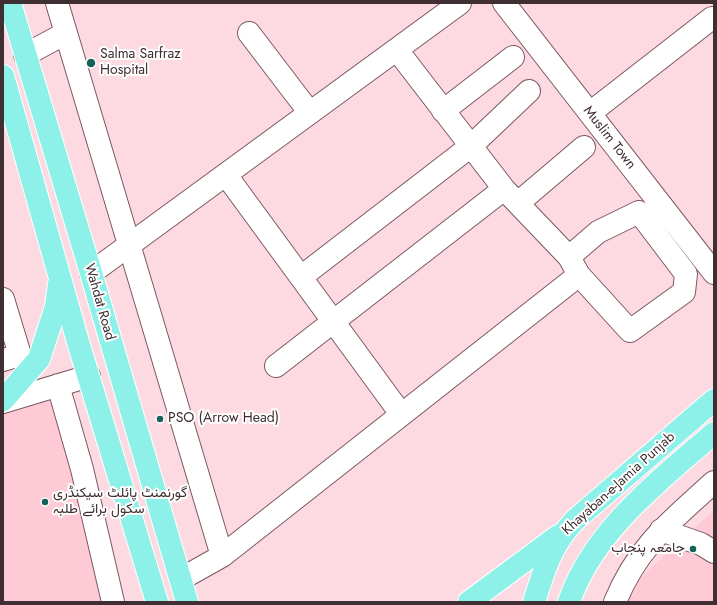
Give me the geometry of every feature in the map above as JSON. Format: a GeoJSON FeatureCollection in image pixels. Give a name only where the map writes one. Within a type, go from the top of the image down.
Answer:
{"type":"FeatureCollection","features":[{"type":"Feature","properties":{"kind":"main road","name":"Wahdat Road"},"geometry":{"type":"LineString","coordinates":[[10,3],[182,579],[187,602]]}},
{"type":"Feature","properties":{"kind":"main road"},"geometry":{"type":"LineString","coordinates":[[3,76],[60,277],[157,602]]}},
{"type":"Feature","properties":{"kind":"main road"},"geometry":{"type":"LineString","coordinates":[[3,401],[39,360],[56,307],[60,277]]}},
{"type":"Feature","properties":{"kind":"main road"},"geometry":{"type":"LineString","coordinates":[[89,376],[118,367]]}},
{"type":"Feature","properties":{"kind":"main road","name":"Khayaban-e-Jamia Punjab"},"geometry":{"type":"LineString","coordinates":[[534,602],[551,554],[568,527],[714,400]]}},
{"type":"Feature","properties":{"kind":"main road","name":"Khayaban-e-Jamia Punjab"},"geometry":{"type":"LineString","coordinates":[[569,602],[588,563],[600,544],[619,520],[669,472],[714,433]]}},
{"type":"Feature","properties":{"kind":"main road"},"geometry":{"type":"LineString","coordinates":[[469,602],[568,527],[600,544]]}},
{"type":"Feature","properties":{"kind":"street"},"geometry":{"type":"LineString","coordinates":[[57,3],[222,556]]}},
{"type":"Feature","properties":{"kind":"street"},"geometry":{"type":"LineString","coordinates":[[91,273],[460,3]]}},
{"type":"Feature","properties":{"kind":"street","name":"Muslim Town"},"geometry":{"type":"LineString","coordinates":[[504,3],[714,273]]}},
{"type":"Feature","properties":{"kind":"street"},"geometry":{"type":"LineString","coordinates":[[590,113],[712,18]]}},
{"type":"Feature","properties":{"kind":"street"},"geometry":{"type":"LineString","coordinates":[[25,55],[66,33]]}},
{"type":"Feature","properties":{"kind":"street"},"geometry":{"type":"LineString","coordinates":[[249,34],[310,113]]}},
{"type":"Feature","properties":{"kind":"street"},"geometry":{"type":"LineString","coordinates":[[182,579],[222,556],[401,414],[574,266],[598,232],[639,212],[686,274],[684,292],[630,331],[574,266],[511,196],[396,50]]}},
{"type":"Feature","properties":{"kind":"street"},"geometry":{"type":"LineString","coordinates":[[443,110],[513,56]]}},
{"type":"Feature","properties":{"kind":"street"},"geometry":{"type":"LineString","coordinates":[[301,277],[471,146],[529,91]]}},
{"type":"Feature","properties":{"kind":"street"},"geometry":{"type":"LineString","coordinates":[[276,366],[333,321],[511,196],[584,147]]}},
{"type":"Feature","properties":{"kind":"street"},"geometry":{"type":"LineString","coordinates":[[226,175],[401,414]]}},
{"type":"Feature","properties":{"kind":"street"},"geometry":{"type":"LineString","coordinates":[[3,299],[20,355],[3,360]]}},
{"type":"Feature","properties":{"kind":"street"},"geometry":{"type":"LineString","coordinates":[[3,401],[89,376]]}},
{"type":"Feature","properties":{"kind":"street"},"geometry":{"type":"LineString","coordinates":[[58,385],[82,469],[113,602]]}},
{"type":"Feature","properties":{"kind":"street"},"geometry":{"type":"LineString","coordinates":[[615,602],[638,556],[660,530],[714,482]]}},
{"type":"Feature","properties":{"kind":"street"},"geometry":{"type":"LineString","coordinates":[[660,530],[701,544],[714,552]]}},
{"type":"Feature","properties":{"kind":"shaded area","name":"گورنمنٹ پائلٹ سیکنڈری سکول برائے طلبہ"},"geometry":{"type":"Polygon","coordinates":[[[58,385],[111,602],[3,602],[3,401],[58,385]]]}},
{"type":"Feature","properties":{"kind":"shaded area","name":"جامعہ پنجاب"},"geometry":{"type":"Polygon","coordinates":[[[714,510],[714,602],[624,602],[629,588],[714,510]]]}},
{"type":"Feature","properties":{"kind":"place","name":"Salma Sarfraz Hospital"},"geometry":{"type":"Point","coordinates":[91,63]}},
{"type":"Feature","properties":{"kind":"place","name":"PSO (Arrow Head)"},"geometry":{"type":"Point","coordinates":[160,419]}},
{"type":"Feature","properties":{"kind":"place","name":"گورنمنٹ پائلٹ سیکنڈری سکول برائے طلبہ"},"geometry":{"type":"Point","coordinates":[45,502]}},
{"type":"Feature","properties":{"kind":"place","name":"جامعہ پنجاب"},"geometry":{"type":"Point","coordinates":[693,549]}}]}
